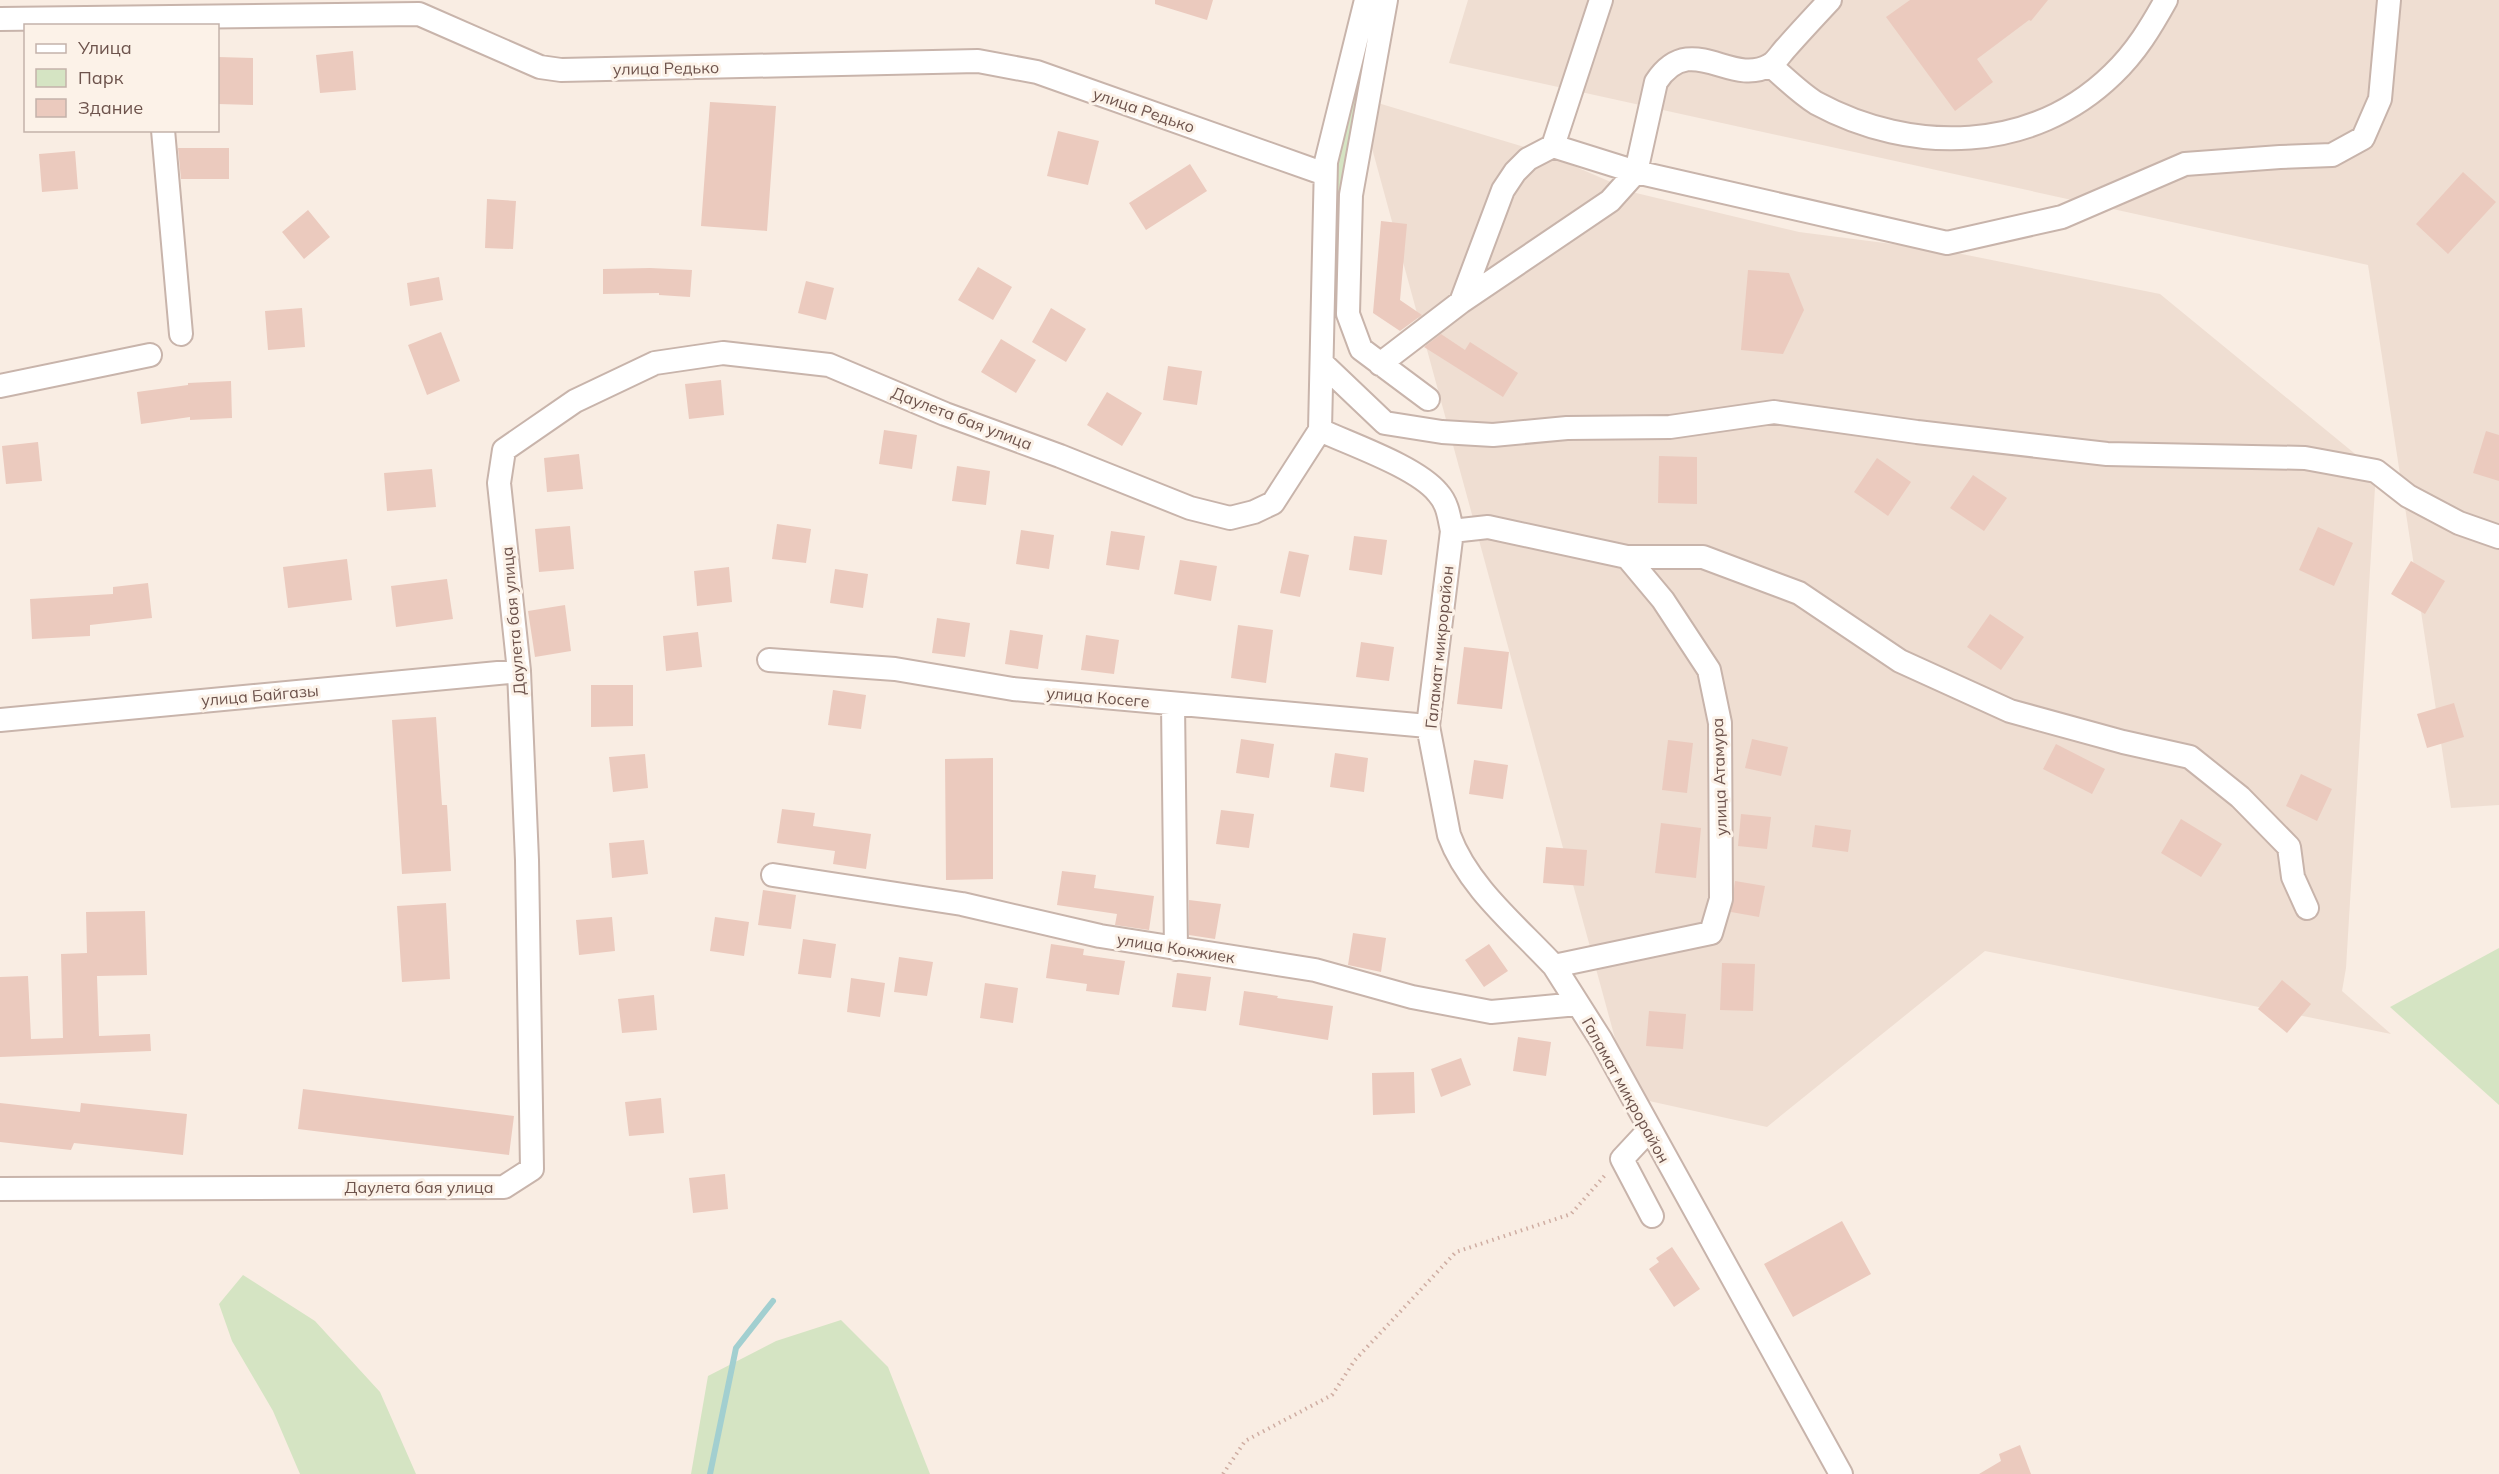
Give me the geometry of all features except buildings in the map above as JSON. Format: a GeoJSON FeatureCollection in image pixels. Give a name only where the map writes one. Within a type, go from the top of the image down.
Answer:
{"type":"FeatureCollection","features":[{"type":"Feature","properties":{"kind":"street"},"geometry":{"type":"LineString","coordinates":[[1320,430],[1326,162],[1366,0]]}},
{"type":"Feature","properties":{"kind":"street"},"geometry":{"type":"LineString","coordinates":[[1386,0],[1351,195],[1348,314],[1360,349],[1428,399]]}},
{"type":"Feature","properties":{"kind":"street"},"geometry":{"type":"LineString","coordinates":[[1461,302],[1503,190],[1515,172],[1528,159],[1553,146],[1601,0]]}},
{"type":"Feature","properties":{"kind":"street"},"geometry":{"type":"LineString","coordinates":[[1380,364],[1461,302],[1610,201],[1636,172],[1656,82],[1664,69],[1677,60],[1694,59],[1749,71],[1770,65],[1830,0]]}},
{"type":"Feature","properties":{"kind":"street"},"geometry":{"type":"LineString","coordinates":[[1770,65],[1815,102],[1857,121],[1900,135],[1934,138],[1992,136],[2036,123],[2077,103],[2104,82],[2143,40],[2166,0]]}},
{"type":"Feature","properties":{"kind":"street"},"geometry":{"type":"LineString","coordinates":[[1553,146],[1636,172],[1947,243],[2062,217],[2185,164],[2332,155],[2363,138],[2380,99],[2389,0]]}},
{"type":"Feature","properties":{"kind":"street","name":"улица Редько"},"geometry":{"type":"LineString","coordinates":[[0,19],[154,21],[419,14],[540,67],[561,70],[978,61],[1037,72],[1325,174]]}},
{"type":"Feature","properties":{"kind":"street"},"geometry":{"type":"LineString","coordinates":[[163,132],[181,334]]}},
{"type":"Feature","properties":{"kind":"street","name":"Даулета бая улица"},"geometry":{"type":"LineString","coordinates":[[0,1189],[504,1187],[532,1168],[526,860],[519,671],[499,483],[504,450],[575,401],[655,363],[723,352],[829,365],[945,414],[1060,456],[1190,508],[1230,518],[1254,512],[1273,503],[1320,430]]}},
{"type":"Feature","properties":{"kind":"street"},"geometry":{"type":"LineString","coordinates":[[0,386],[150,355]]}},
{"type":"Feature","properties":{"kind":"street"},"geometry":{"type":"LineString","coordinates":[[1323,364],[1385,423],[1442,432],[1493,435],[1567,428],[1670,427],[1774,412],[1917,432],[2107,454],[2305,458],[2376,471],[2408,496],[2459,523],[2499,537]]}},
{"type":"Feature","properties":{"kind":"street","name":"Галамат микрорайон"},"geometry":{"type":"LineString","coordinates":[[1320,430],[1409,471],[1427,482],[1448,508],[1452,531],[1428,726],[1449,835],[1455,851],[1479,886],[1554,966],[1601,1040],[1841,1474]]}},
{"type":"Feature","properties":{"kind":"street"},"geometry":{"type":"LineString","coordinates":[[1452,531],[1488,527],[1626,557],[1703,557],[1800,593],[1900,661],[2010,711],[2123,742],[2190,757],[2240,796],[2289,847],[2293,878],[2307,908]]}},
{"type":"Feature","properties":{"kind":"street","name":"улица Атамура"},"geometry":{"type":"LineString","coordinates":[[1554,966],[1711,933],[1721,899],[1720,723],[1709,670],[1663,600],[1626,557]]}},
{"type":"Feature","properties":{"kind":"street","name":"улица Косеге"},"geometry":{"type":"LineString","coordinates":[[770,660],[895,669],[1013,689],[1428,726]]}},
{"type":"Feature","properties":{"kind":"street","name":"улица Байгазы"},"geometry":{"type":"LineString","coordinates":[[0,720],[519,671]]}},
{"type":"Feature","properties":{"kind":"street"},"geometry":{"type":"LineString","coordinates":[[1173,704],[1176,949]]}},
{"type":"Feature","properties":{"kind":"street","name":"улица Кокжиек"},"geometry":{"type":"LineString","coordinates":[[773,875],[962,904],[1100,936],[1315,970],[1412,997],[1491,1012],[1578,1004]]}},
{"type":"Feature","properties":{"kind":"street"},"geometry":{"type":"LineString","coordinates":[[1649,1130],[1622,1159],[1652,1216]]}},
{"type":"Feature","properties":{"kind":"path"},"geometry":{"type":"LineString","coordinates":[[1223,1474],[1245,1441],[1332,1395],[1355,1360],[1456,1252],[1571,1214],[1622,1159]]}},
{"type":"Feature","properties":{"kind":"shaded area"},"geometry":{"type":"Polygon","coordinates":[[[1468,0],[2499,0],[2499,805],[2451,808],[2368,265],[1449,63],[1468,0]]]}},
{"type":"Feature","properties":{"kind":"shaded area"},"geometry":{"type":"Polygon","coordinates":[[[1358,97],[1544,153],[1636,193],[1799,232],[1947,251],[2160,294],[2376,471],[2346,968],[2342,991],[2391,1034],[1985,951],[1767,1127],[1631,1097],[1358,97]]]}},
{"type":"Feature","properties":{"kind":"green space"},"geometry":{"type":"Polygon","coordinates":[[[1369,0],[1382,0],[1345,298],[1333,296],[1332,166],[1369,0]]]}},
{"type":"Feature","properties":{"kind":"green space"},"geometry":{"type":"Polygon","coordinates":[[[2499,948],[2499,1105],[2390,1007],[2499,948]]]}},
{"type":"Feature","properties":{"kind":"green space"},"geometry":{"type":"Polygon","coordinates":[[[243,1275],[315,1321],[380,1392],[416,1474],[300,1474],[273,1411],[232,1341],[219,1304],[243,1275]]]}},
{"type":"Feature","properties":{"kind":"green space"},"geometry":{"type":"Polygon","coordinates":[[[841,1320],[888,1367],[930,1474],[691,1474],[708,1376],[776,1341],[841,1320]]]}},
{"type":"Feature","properties":{"kind":"waterway"},"geometry":{"type":"LineString","coordinates":[[710,1474],[736,1348],[773,1301]]}}]}
